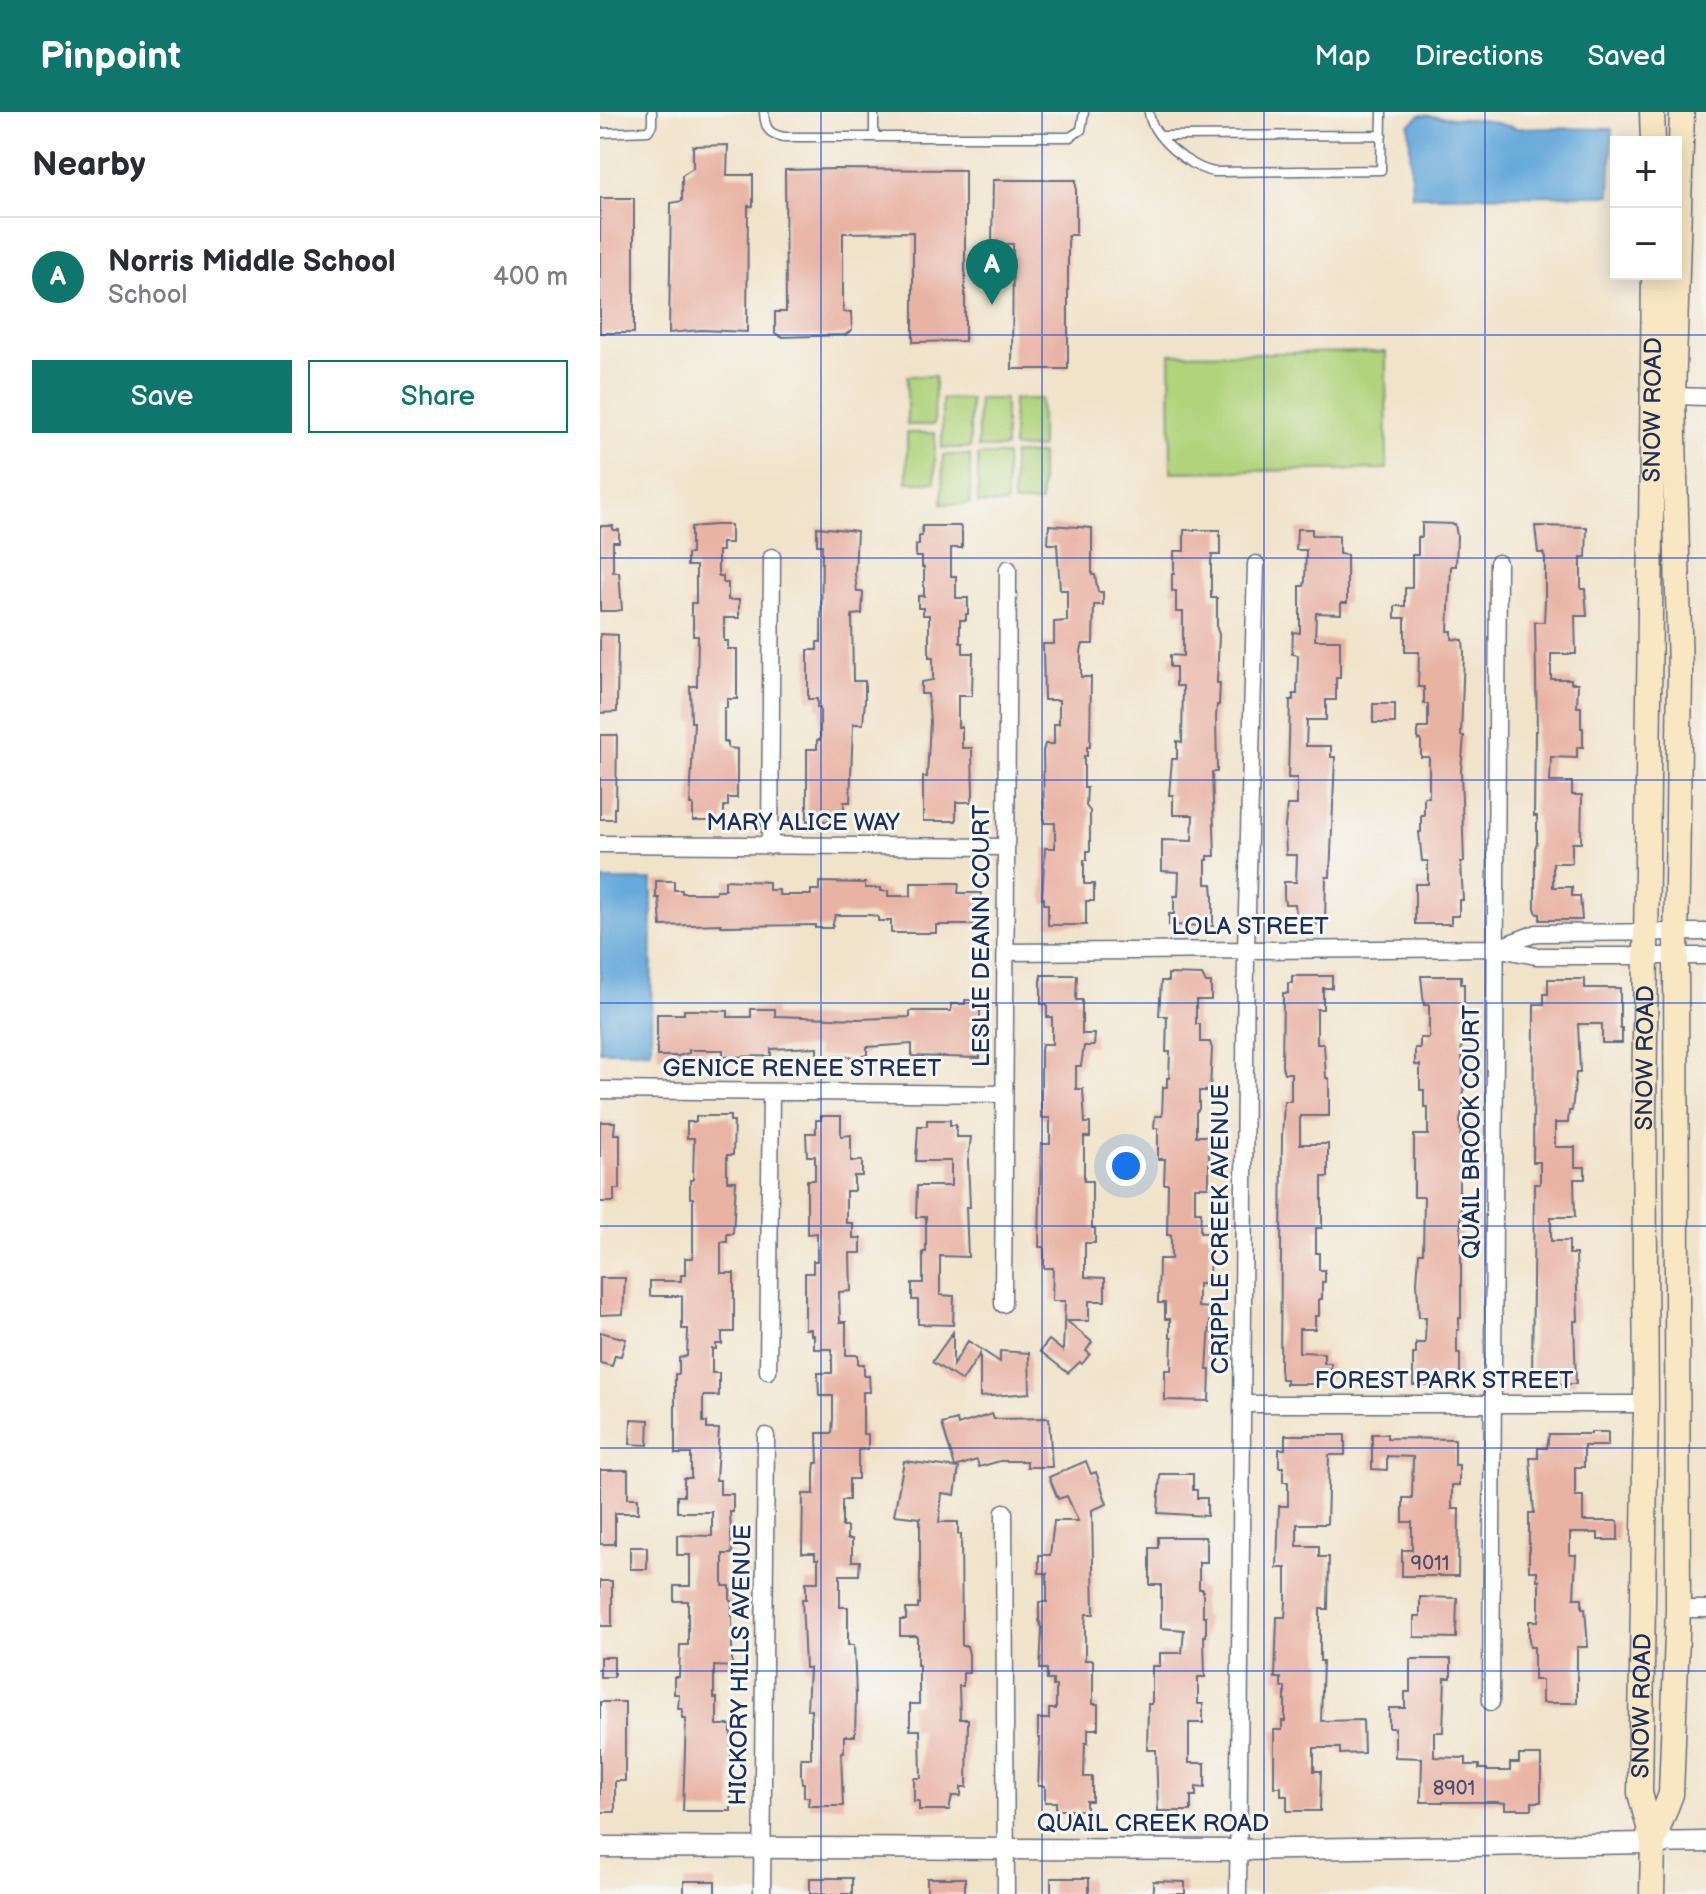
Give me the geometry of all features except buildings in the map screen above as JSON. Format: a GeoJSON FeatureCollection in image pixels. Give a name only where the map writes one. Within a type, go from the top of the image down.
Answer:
{"type":"FeatureCollection","features":[{"type":"Feature","properties":{"kind":"main road"},"geometry":{"type":"LineString","coordinates":[[1652,112],[1653,136]]}},
{"type":"Feature","properties":{"kind":"main road","name":"SNOW ROAD"},"geometry":{"type":"LineString","coordinates":[[1653,1842],[1671,1794],[1678,1609],[1676,956],[1680,671],[1673,396],[1682,112]]}},
{"type":"Feature","properties":{"kind":"main road","name":"SNOW ROAD"},"geometry":{"type":"LineString","coordinates":[[1652,1894],[1653,1842],[1640,1793],[1646,1404],[1644,1118],[1654,280]]}},
{"type":"Feature","properties":{"kind":"street"},"geometry":{"type":"LineString","coordinates":[[1673,396],[1706,397]]}},
{"type":"Feature","properties":{"kind":"street"},"geometry":{"type":"LineString","coordinates":[[770,846],[772,557]]}},
{"type":"Feature","properties":{"kind":"street","name":"QUAIL BROOK COURT"},"geometry":{"type":"LineString","coordinates":[[1491,1702],[1498,563]]}},
{"type":"Feature","properties":{"kind":"street","name":"CRIPPLE CREEK AVENUE"},"geometry":{"type":"LineString","coordinates":[[1238,1894],[1246,950],[1256,564]]}},
{"type":"Feature","properties":{"kind":"street","name":"LESLIE DEANN COURT"},"geometry":{"type":"LineString","coordinates":[[1003,1304],[1008,569]]}},
{"type":"Feature","properties":{"kind":"street","name":"MARY ALICE WAY"},"geometry":{"type":"LineString","coordinates":[[600,844],[1006,847]]}},
{"type":"Feature","properties":{"kind":"street","name":"LOLA STREET"},"geometry":{"type":"LineString","coordinates":[[1006,952],[1495,948],[1536,956],[1648,944],[1677,932],[1706,932]]}},
{"type":"Feature","properties":{"kind":"street","name":"LOLA STREET"},"geometry":{"type":"LineString","coordinates":[[1495,948],[1537,933],[1648,944],[1676,956],[1706,956]]}},
{"type":"Feature","properties":{"kind":"street","name":"GENICE RENEE STREET"},"geometry":{"type":"LineString","coordinates":[[600,1090],[1004,1094]]}},
{"type":"Feature","properties":{"kind":"street"},"geometry":{"type":"LineString","coordinates":[[768,1371],[771,1092]]}},
{"type":"Feature","properties":{"kind":"street","name":"FOREST PARK STREET"},"geometry":{"type":"LineString","coordinates":[[1242,1404],[1646,1404]]}},
{"type":"Feature","properties":{"kind":"street","name":"HICKORY HILLS AVENUE"},"geometry":{"type":"LineString","coordinates":[[762,1894],[766,1436]]}},
{"type":"Feature","properties":{"kind":"street"},"geometry":{"type":"LineString","coordinates":[[1004,1512],[1006,1894]]}},
{"type":"Feature","properties":{"kind":"street"},"geometry":{"type":"LineString","coordinates":[[1678,1609],[1706,1609]]}},
{"type":"Feature","properties":{"kind":"street","name":"QUAIL CREEK ROAD"},"geometry":{"type":"LineString","coordinates":[[600,1847],[1238,1850],[1706,1842]]}},
{"type":"Feature","properties":{"kind":"lane"},"geometry":{"type":"LineString","coordinates":[[600,133],[648,131],[652,125],[652,112]]}},
{"type":"Feature","properties":{"kind":"lane"},"geometry":{"type":"LineString","coordinates":[[764,112],[765,126],[774,135],[874,137],[1070,137],[1081,130],[1084,112]]}},
{"type":"Feature","properties":{"kind":"lane"},"geometry":{"type":"LineString","coordinates":[[874,112],[874,137]]}},
{"type":"Feature","properties":{"kind":"lane"},"geometry":{"type":"LineString","coordinates":[[1149,112],[1152,125],[1184,160],[1209,171],[1378,171],[1383,168],[1382,112]]}},
{"type":"Feature","properties":{"kind":"lane"},"geometry":{"type":"LineString","coordinates":[[1161,136],[1382,135]]}},
{"type":"Feature","properties":{"kind":"green space"},"geometry":{"type":"Polygon","coordinates":[[[1386,352],[1387,469],[1171,472],[1170,354],[1386,352]]]}},
{"type":"Feature","properties":{"kind":"green space"},"geometry":{"type":"Polygon","coordinates":[[[907,376],[935,376],[934,425],[907,425],[907,376]]]}},
{"type":"Feature","properties":{"kind":"green space"},"geometry":{"type":"Polygon","coordinates":[[[942,399],[970,399],[970,448],[942,448],[942,399]]]}},
{"type":"Feature","properties":{"kind":"green space"},"geometry":{"type":"Polygon","coordinates":[[[978,399],[1005,399],[1005,448],[978,448],[978,399]]]}},
{"type":"Feature","properties":{"kind":"green space"},"geometry":{"type":"Polygon","coordinates":[[[1013,399],[1041,399],[1041,448],[1013,448],[1013,399]]]}},
{"type":"Feature","properties":{"kind":"green space"},"geometry":{"type":"Polygon","coordinates":[[[907,433],[935,433],[935,482],[907,482],[907,433]]]}},
{"type":"Feature","properties":{"kind":"green space"},"geometry":{"type":"Polygon","coordinates":[[[1013,454],[1041,454],[1041,503],[1013,503],[1013,454]]]}},
{"type":"Feature","properties":{"kind":"green space"},"geometry":{"type":"Polygon","coordinates":[[[943,455],[970,455],[970,504],[942,504],[943,455]]]}},
{"type":"Feature","properties":{"kind":"green space"},"geometry":{"type":"Polygon","coordinates":[[[978,455],[1006,455],[1006,504],[978,504],[978,455]]]}},
{"type":"Feature","properties":{"kind":"water"},"geometry":{"type":"Polygon","coordinates":[[[1420,115],[1488,121],[1516,128],[1612,129],[1610,195],[1412,196],[1409,125],[1420,115]]]}},
{"type":"Feature","properties":{"kind":"water"},"geometry":{"type":"Polygon","coordinates":[[[600,880],[652,880],[651,1051],[600,1051],[600,880]]]}},
{"type":"Feature","properties":{"kind":"place","name":"Norris Middle School"},"geometry":{"type":"Point","coordinates":[992,305]}}]}
